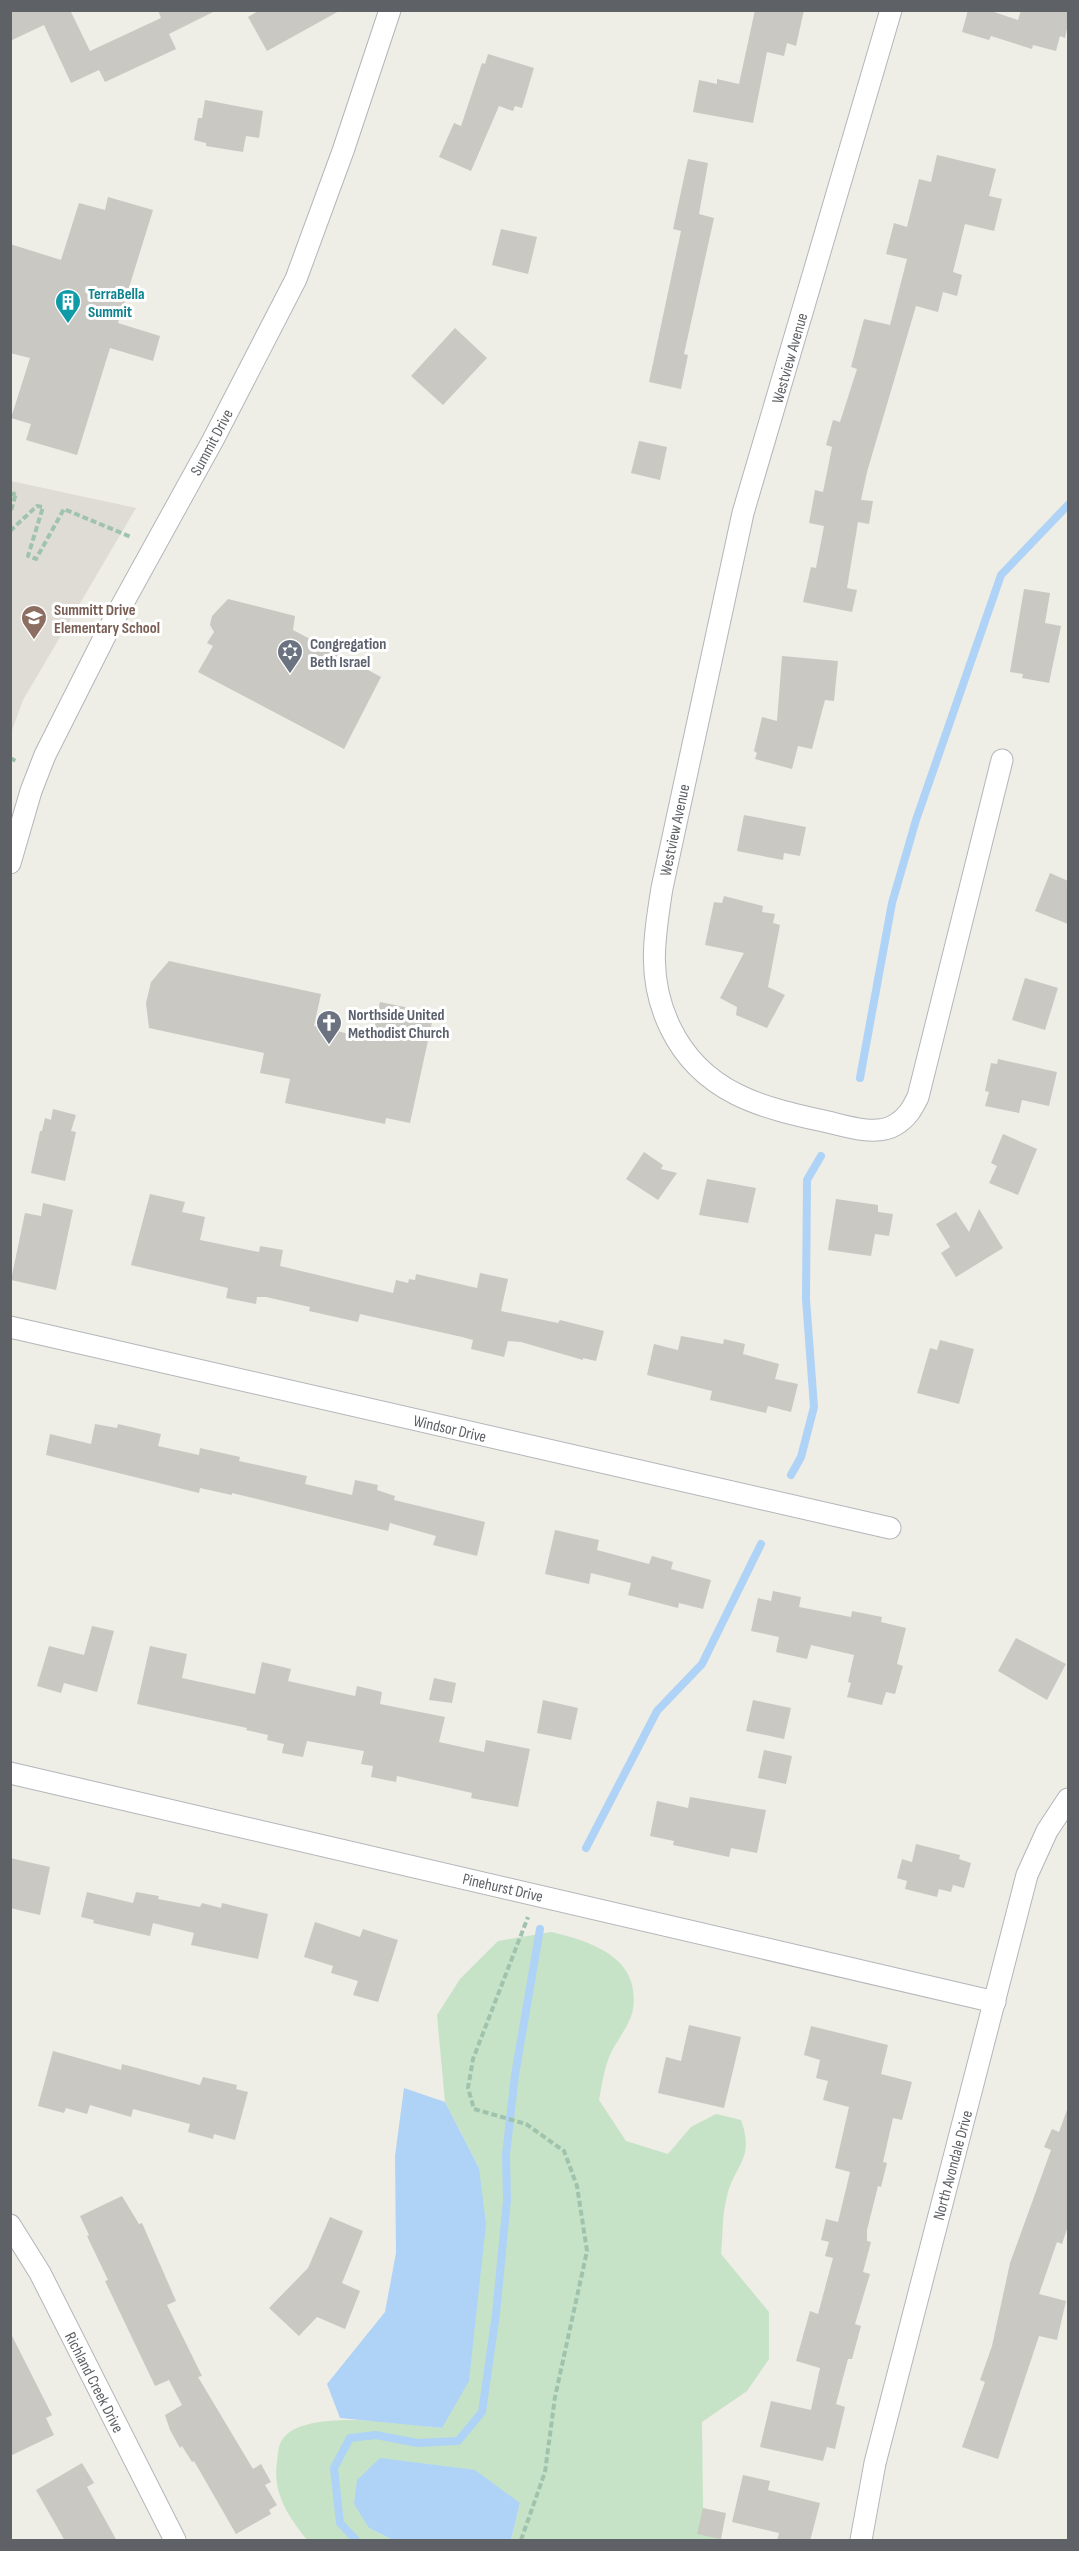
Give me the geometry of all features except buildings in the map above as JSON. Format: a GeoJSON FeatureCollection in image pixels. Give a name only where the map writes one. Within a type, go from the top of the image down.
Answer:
{"type":"FeatureCollection","features":[{"type":"Feature","properties":{"kind":"street","name":"Summit Drive"},"geometry":{"type":"LineString","coordinates":[[10,863],[31,791],[45,755],[106,634],[213,440],[296,279],[343,151],[390,10]]}},
{"type":"Feature","properties":{"kind":"street","name":"Westview Avenue"},"geometry":{"type":"LineString","coordinates":[[891,10],[744,513],[662,888],[652,947],[654,976],[670,1027],[686,1054],[730,1092],[765,1108],[849,1127],[874,1130],[894,1126],[909,1115],[918,1097],[1002,760]]}},
{"type":"Feature","properties":{"kind":"street","name":"Windsor Drive"},"geometry":{"type":"LineString","coordinates":[[10,1327],[890,1528]]}},
{"type":"Feature","properties":{"kind":"street","name":"Pinehurst Drive"},"geometry":{"type":"LineString","coordinates":[[10,1773],[995,2001]]}},
{"type":"Feature","properties":{"kind":"street","name":"North Avondale Drive"},"geometry":{"type":"LineString","coordinates":[[861,2541],[875,2463],[1027,1875],[1047,1831],[1068,1799]]}},
{"type":"Feature","properties":{"kind":"street","name":"Richland Creek Drive"},"geometry":{"type":"LineString","coordinates":[[10,2225],[40,2273],[175,2541]]}},
{"type":"Feature","properties":{"kind":"path"},"geometry":{"type":"LineString","coordinates":[[10,495],[16,493],[10,514]]}},
{"type":"Feature","properties":{"kind":"path"},"geometry":{"type":"LineString","coordinates":[[10,531],[37,506],[43,507],[28,556],[36,559],[64,509],[131,537]]}},
{"type":"Feature","properties":{"kind":"path"},"geometry":{"type":"LineString","coordinates":[[10,758],[19,762]]}},
{"type":"Feature","properties":{"kind":"path"},"geometry":{"type":"LineString","coordinates":[[522,2541],[544,2472],[555,2397],[587,2252],[577,2186],[564,2151],[526,2124],[474,2109],[468,2088],[473,2059],[528,1917]]}},
{"type":"Feature","properties":{"kind":"shaded area","name":"Summitt Drive Elementary School"},"geometry":{"type":"Polygon","coordinates":[[[11,481],[136,508],[23,700],[11,733],[11,481]]]}},
{"type":"Feature","properties":{"kind":"green space"},"geometry":{"type":"Polygon","coordinates":[[[551,1932],[581,1941],[610,1954],[629,1976],[633,1991],[632,2015],[608,2060],[599,2100],[626,2141],[668,2154],[691,2127],[716,2114],[741,2120],[745,2133],[745,2153],[730,2185],[725,2203],[721,2254],[769,2312],[769,2359],[747,2391],[702,2422],[703,2508],[721,2539],[511,2540],[520,2503],[369,2528],[393,2540],[307,2540],[283,2504],[277,2484],[276,2473],[280,2445],[293,2430],[311,2424],[357,2420],[441,2428],[479,2168],[445,2102],[437,2015],[460,1979],[498,1941],[551,1932]]]}},
{"type":"Feature","properties":{"kind":"water"},"geometry":{"type":"Polygon","coordinates":[[[404,2088],[445,2102],[479,2168],[486,2224],[469,2381],[442,2428],[340,2418],[327,2384],[385,2312],[396,2253],[395,2156],[404,2088]]]}},
{"type":"Feature","properties":{"kind":"water"},"geometry":{"type":"Polygon","coordinates":[[[380,2458],[475,2470],[520,2503],[511,2540],[393,2540],[369,2528],[354,2504],[357,2480],[380,2458]]]}},
{"type":"Feature","properties":{"kind":"waterway"},"geometry":{"type":"LineString","coordinates":[[860,1078],[892,903],[916,820],[1001,575],[1068,505]]}},
{"type":"Feature","properties":{"kind":"waterway"},"geometry":{"type":"LineString","coordinates":[[791,1475],[801,1457],[814,1407],[806,1299],[807,1180],[821,1156]]}},
{"type":"Feature","properties":{"kind":"waterway"},"geometry":{"type":"LineString","coordinates":[[586,1848],[657,1711],[702,1664],[761,1544]]}},
{"type":"Feature","properties":{"kind":"waterway"},"geometry":{"type":"LineString","coordinates":[[356,2540],[340,2523],[334,2468],[350,2438],[376,2435],[417,2443],[458,2441],[482,2412],[496,2314],[507,2200],[506,2155],[515,2075],[540,1929]]}},
{"type":"Feature","properties":{"kind":"place","name":"TerraBella Summit"},"geometry":{"type":"Point","coordinates":[68,325]}},
{"type":"Feature","properties":{"kind":"place","name":"Summitt Drive Elementary School"},"geometry":{"type":"Point","coordinates":[34,641]}},
{"type":"Feature","properties":{"kind":"place","name":"Congregation Beth Israel"},"geometry":{"type":"Point","coordinates":[290,675]}},
{"type":"Feature","properties":{"kind":"place","name":"Northside United Methodist Church"},"geometry":{"type":"Point","coordinates":[329,1046]}}]}
